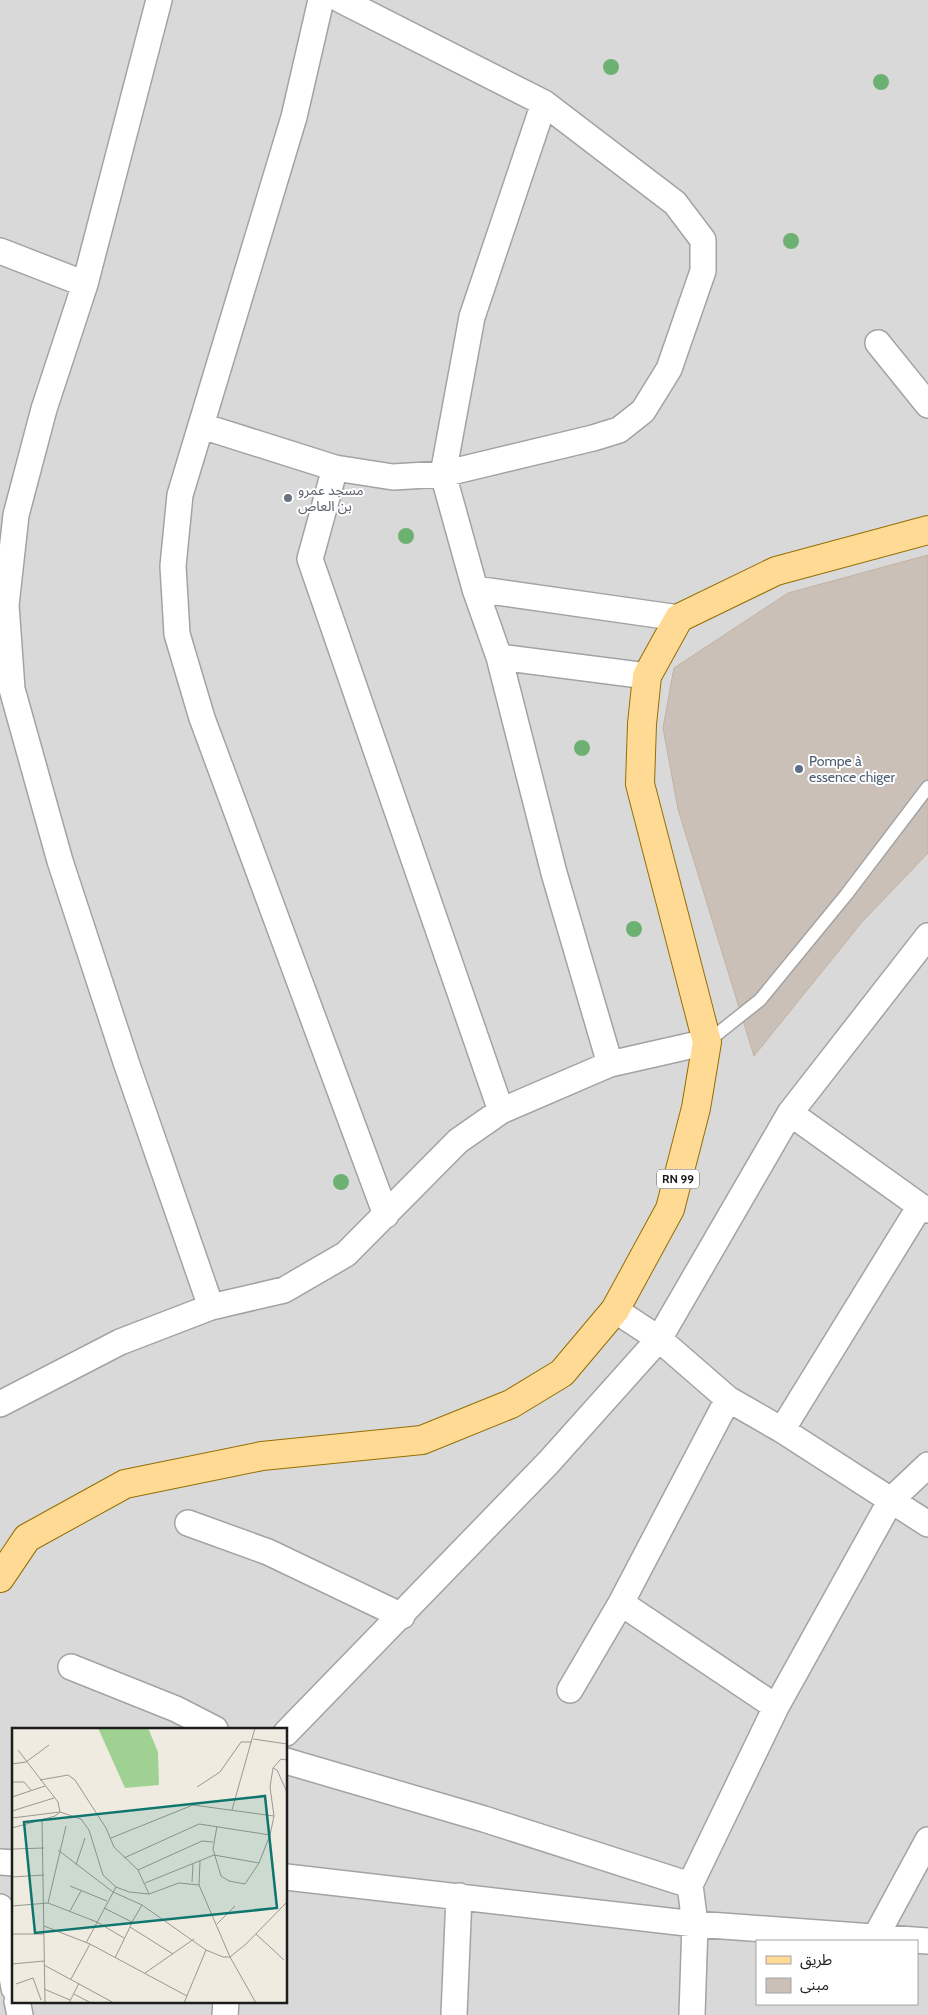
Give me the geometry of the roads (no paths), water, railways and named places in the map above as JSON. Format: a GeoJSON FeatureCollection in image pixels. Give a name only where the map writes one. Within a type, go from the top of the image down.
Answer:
{"type":"FeatureCollection","features":[{"type":"Feature","properties":{"kind":"main road"},"geometry":{"type":"LineString","coordinates":[[679,618],[776,571],[928,530]]}},
{"type":"Feature","properties":{"kind":"main road","name":"RN 99"},"geometry":{"type":"LineString","coordinates":[[0,1578],[27,1538],[125,1484],[262,1456],[422,1440],[511,1404],[562,1373],[616,1310],[670,1209],[696,1108],[707,1042],[640,784],[642,724],[647,676],[679,618]]}},
{"type":"Feature","properties":{"kind":"street"},"geometry":{"type":"LineString","coordinates":[[159,0],[84,284],[44,409],[16,515],[6,605],[12,689],[60,861],[126,1062],[211,1307]]}},
{"type":"Feature","properties":{"kind":"street"},"geometry":{"type":"LineString","coordinates":[[321,0],[294,117],[180,495],[173,566],[177,634],[202,718],[386,1215]]}},
{"type":"Feature","properties":{"kind":"street"},"geometry":{"type":"LineString","coordinates":[[202,426],[335,468],[393,477],[443,474],[619,430],[643,411],[669,369],[703,271],[703,240],[675,204],[544,103],[341,0]]}},
{"type":"Feature","properties":{"kind":"street"},"geometry":{"type":"LineString","coordinates":[[544,103],[472,317],[443,474],[475,589],[499,656],[554,873],[610,1064]]}},
{"type":"Feature","properties":{"kind":"street"},"geometry":{"type":"LineString","coordinates":[[0,251],[84,284]]}},
{"type":"Feature","properties":{"kind":"street"},"geometry":{"type":"LineString","coordinates":[[878,343],[928,405]]}},
{"type":"Feature","properties":{"kind":"street"},"geometry":{"type":"LineString","coordinates":[[335,468],[310,559],[501,1111]]}},
{"type":"Feature","properties":{"kind":"street"},"geometry":{"type":"LineString","coordinates":[[475,589],[679,618]]}},
{"type":"Feature","properties":{"kind":"street"},"geometry":{"type":"LineString","coordinates":[[499,656],[647,676]]}},
{"type":"Feature","properties":{"kind":"street"},"geometry":{"type":"LineString","coordinates":[[288,1731],[548,1464],[659,1340],[790,1113],[928,936]]}},
{"type":"Feature","properties":{"kind":"street"},"geometry":{"type":"LineString","coordinates":[[0,1404],[120,1342],[211,1307],[284,1290],[346,1254],[458,1142],[501,1111],[610,1064],[707,1042]]}},
{"type":"Feature","properties":{"kind":"street"},"geometry":{"type":"LineString","coordinates":[[782,1430],[924,1208],[790,1113]]}},
{"type":"Feature","properties":{"kind":"street"},"geometry":{"type":"LineString","coordinates":[[616,1310],[659,1340],[728,1399],[782,1430],[928,1524]]}},
{"type":"Feature","properties":{"kind":"street"},"geometry":{"type":"LineString","coordinates":[[570,1690],[621,1603],[728,1399]]}},
{"type":"Feature","properties":{"kind":"street"},"geometry":{"type":"LineString","coordinates":[[692,2015],[695,1924],[690,1885],[776,1707],[891,1500],[928,1465]]}},
{"type":"Feature","properties":{"kind":"street"},"geometry":{"type":"LineString","coordinates":[[188,1523],[268,1552],[402,1616]]}},
{"type":"Feature","properties":{"kind":"street"},"geometry":{"type":"LineString","coordinates":[[621,1603],[776,1707]]}},
{"type":"Feature","properties":{"kind":"street"},"geometry":{"type":"LineString","coordinates":[[70,1667],[176,1709],[212,1728]]}},
{"type":"Feature","properties":{"kind":"street"},"geometry":{"type":"LineString","coordinates":[[288,1762],[484,1819],[690,1885]]}},
{"type":"Feature","properties":{"kind":"street"},"geometry":{"type":"LineString","coordinates":[[876,1936],[928,1840]]}},
{"type":"Feature","properties":{"kind":"street"},"geometry":{"type":"LineString","coordinates":[[288,1878],[695,1924],[918,1940]]}},
{"type":"Feature","properties":{"kind":"street"},"geometry":{"type":"LineString","coordinates":[[454,2015],[459,1896]]}},
{"type":"Feature","properties":{"kind":"street"},"geometry":{"type":"LineString","coordinates":[[0,1907],[12,1976]]}},
{"type":"Feature","properties":{"kind":"street"},"geometry":{"type":"LineString","coordinates":[[17,2002],[20,2015]]}},
{"type":"Feature","properties":{"kind":"street"},"geometry":{"type":"LineString","coordinates":[[226,2002],[226,2015]]}},
{"type":"Feature","properties":{"kind":"lane"},"geometry":{"type":"LineString","coordinates":[[707,1042],[760,1000],[846,895],[928,787]]}},
{"type":"Feature","properties":{"kind":"place","name":"مسجد عمرو بن العاص"},"geometry":{"type":"Point","coordinates":[288,498]}},
{"type":"Feature","properties":{"kind":"place","name":"Pompe à essence chiger"},"geometry":{"type":"Point","coordinates":[799,769]}}]}
